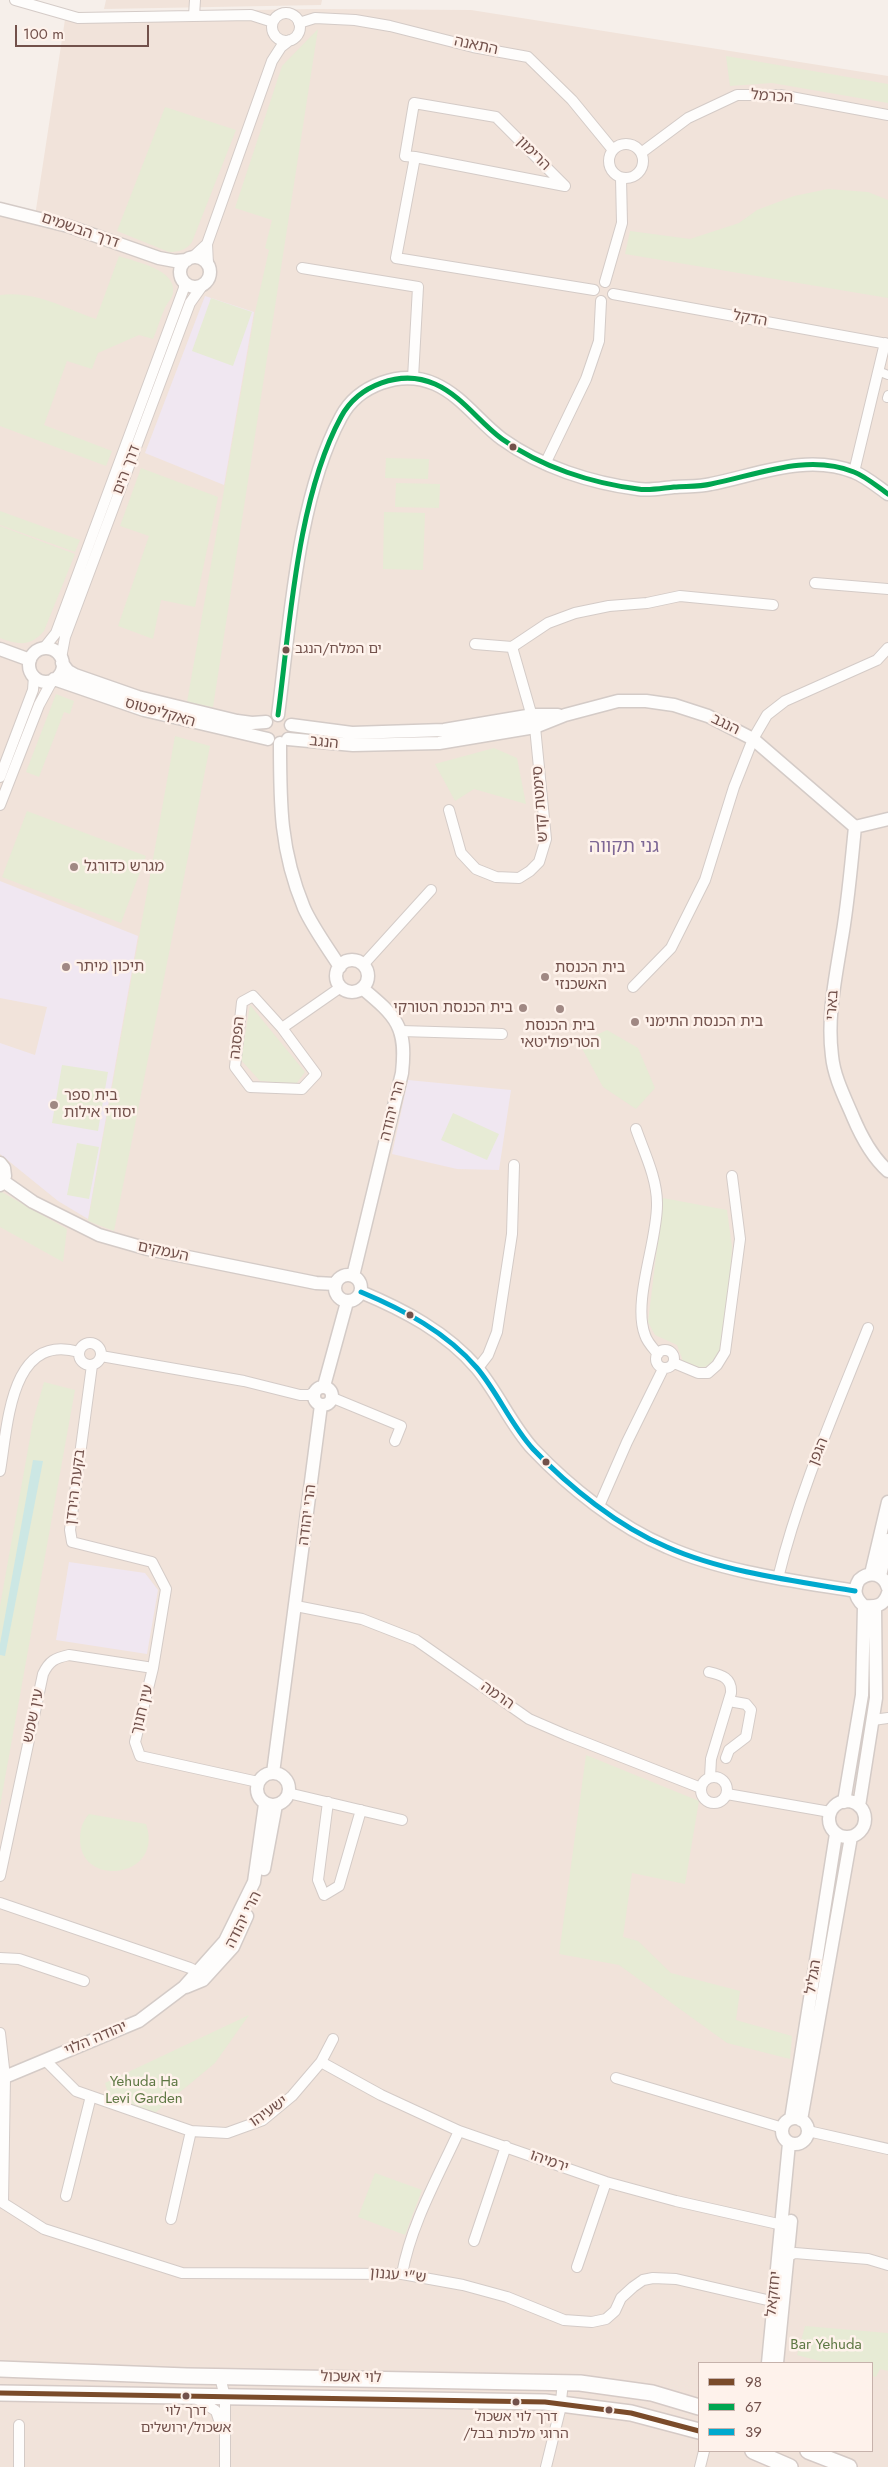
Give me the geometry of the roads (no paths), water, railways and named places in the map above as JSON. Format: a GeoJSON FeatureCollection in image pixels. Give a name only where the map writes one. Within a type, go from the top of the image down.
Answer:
{"type":"FeatureCollection","features":[{"type":"Feature","properties":{"kind":"main road","name":"לוי אשכול"},"geometry":{"type":"LineString","coordinates":[[0,2369],[220,2377],[563,2382],[621,2387],[698,2407]]}},
{"type":"Feature","properties":{"kind":"main road","name":"לוי אשכול"},"geometry":{"type":"LineString","coordinates":[[0,2393],[70,2392],[190,2397],[561,2404],[631,2412],[698,2431]]}},
{"type":"Feature","properties":{"kind":"main road"},"geometry":{"type":"LineString","coordinates":[[757,2452],[790,2467]]}},
{"type":"Feature","properties":{"kind":"main road"},"geometry":{"type":"LineString","coordinates":[[811,2452],[849,2467]]}},
{"type":"Feature","properties":{"kind":"street"},"geometry":{"type":"LineString","coordinates":[[15,0],[78,18],[252,15],[273,22]]}},
{"type":"Feature","properties":{"kind":"street"},"geometry":{"type":"LineString","coordinates":[[194,16],[195,0]]}},
{"type":"Feature","properties":{"kind":"street"},"geometry":{"type":"LineString","coordinates":[[207,244],[182,265],[182,279],[193,288],[202,286],[210,275],[207,244],[272,61],[275,35],[273,22],[278,15],[286,13],[294,16],[299,23],[298,33],[281,47],[272,61]]}},
{"type":"Feature","properties":{"kind":"street","name":"התאנה"},"geometry":{"type":"LineString","coordinates":[[299,23],[315,18],[355,20],[390,26],[473,47],[528,57],[572,100],[613,150]]}},
{"type":"Feature","properties":{"kind":"street"},"geometry":{"type":"LineString","coordinates":[[275,35],[282,40],[290,40]]}},
{"type":"Feature","properties":{"kind":"street","name":"הכרמל"},"geometry":{"type":"LineString","coordinates":[[641,153],[688,118],[737,95],[780,95],[888,115]]}},
{"type":"Feature","properties":{"kind":"street","name":"הרימון"},"geometry":{"type":"LineString","coordinates":[[414,104],[496,117],[565,186],[471,168],[415,157],[405,156],[414,104]]}},
{"type":"Feature","properties":{"kind":"street"},"geometry":{"type":"LineString","coordinates":[[621,145],[630,145],[641,153],[643,162],[639,172],[631,178],[621,178],[616,175],[610,166],[610,155],[613,150],[621,145]]}},
{"type":"Feature","properties":{"kind":"street"},"geometry":{"type":"LineString","coordinates":[[415,157],[396,258],[594,290]]}},
{"type":"Feature","properties":{"kind":"street"},"geometry":{"type":"LineString","coordinates":[[605,282],[622,223],[621,178]]}},
{"type":"Feature","properties":{"kind":"street","name":"דרך הבשמים"},"geometry":{"type":"LineString","coordinates":[[0,209],[68,226],[159,258],[174,261],[190,259]]}},
{"type":"Feature","properties":{"kind":"street","name":"דרך הבשמים"},"geometry":{"type":"LineString","coordinates":[[159,258],[182,279]]}},
{"type":"Feature","properties":{"kind":"street"},"geometry":{"type":"LineString","coordinates":[[190,259],[202,259],[208,264]]}},
{"type":"Feature","properties":{"kind":"street"},"geometry":{"type":"LineString","coordinates":[[302,268],[418,286],[413,378]]}},
{"type":"Feature","properties":{"kind":"street","name":"דרך הים"},"geometry":{"type":"LineString","coordinates":[[44,648],[56,632],[181,297],[182,279]]}},
{"type":"Feature","properties":{"kind":"street"},"geometry":{"type":"LineString","coordinates":[[605,282],[611,286],[613,294],[607,301],[601,301],[596,298],[594,290],[599,283],[605,282]]}},
{"type":"Feature","properties":{"kind":"street","name":"דרך הים"},"geometry":{"type":"LineString","coordinates":[[62,660],[65,637],[190,302],[202,286]]}},
{"type":"Feature","properties":{"kind":"street","name":"הדקל"},"geometry":{"type":"LineString","coordinates":[[613,294],[886,344]]}},
{"type":"Feature","properties":{"kind":"street"},"geometry":{"type":"LineString","coordinates":[[545,464],[586,379],[599,341],[601,301]]}},
{"type":"Feature","properties":{"kind":"street"},"geometry":{"type":"LineString","coordinates":[[854,472],[886,344]]}},
{"type":"Feature","properties":{"kind":"street"},"geometry":{"type":"LineString","coordinates":[[878,371],[888,375]]}},
{"type":"Feature","properties":{"kind":"street"},"geometry":{"type":"LineString","coordinates":[[278,716],[295,582],[311,498],[327,448],[342,415],[360,396],[376,385],[395,378],[413,378],[435,384],[456,398],[501,438],[545,464],[587,479],[640,490],[708,485],[797,464],[826,465],[854,472],[888,494]]}},
{"type":"Feature","properties":{"kind":"street"},"geometry":{"type":"LineString","coordinates":[[816,583],[888,589]]}},
{"type":"Feature","properties":{"kind":"street"},"geometry":{"type":"LineString","coordinates":[[475,644],[512,647],[548,623],[575,613],[609,606],[647,603],[680,596],[773,605]]}},
{"type":"Feature","properties":{"kind":"street","name":"סימטת קדש"},"geometry":{"type":"LineString","coordinates":[[449,810],[461,853],[476,869],[486,875],[506,879],[519,878],[539,862],[546,839],[534,721],[512,647]]}},
{"type":"Feature","properties":{"kind":"street"},"geometry":{"type":"LineString","coordinates":[[0,805],[39,705],[53,680],[61,673],[62,660],[54,650],[44,648],[34,653],[30,660],[30,668],[34,676],[43,682],[53,680]]}},
{"type":"Feature","properties":{"kind":"street"},"geometry":{"type":"LineString","coordinates":[[632,986],[671,948],[705,880],[734,786],[753,739],[767,715],[785,701],[871,663],[888,648]]}},
{"type":"Feature","properties":{"kind":"street"},"geometry":{"type":"LineString","coordinates":[[0,649],[30,660]]}},
{"type":"Feature","properties":{"kind":"street","name":"האקליפטוס"},"geometry":{"type":"LineString","coordinates":[[62,660],[68,670],[75,675],[138,697],[237,721],[266,722]]}},
{"type":"Feature","properties":{"kind":"street"},"geometry":{"type":"LineString","coordinates":[[0,776],[29,702],[33,690],[34,676]]}},
{"type":"Feature","properties":{"kind":"street","name":"האקליפטוס"},"geometry":{"type":"LineString","coordinates":[[53,680],[144,710],[279,741]]}},
{"type":"Feature","properties":{"kind":"street","name":"הנגב"},"geometry":{"type":"LineString","coordinates":[[279,741],[352,746],[439,743],[566,715],[618,701],[646,701],[674,705],[708,716],[753,739],[855,827]]}},
{"type":"Feature","properties":{"kind":"street"},"geometry":{"type":"LineString","coordinates":[[278,716],[287,719],[292,731],[279,741],[264,731],[266,722],[278,716]]}},
{"type":"Feature","properties":{"kind":"street","name":"הנגב"},"geometry":{"type":"LineString","coordinates":[[291,725],[352,733],[444,730],[534,721]]}},
{"type":"Feature","properties":{"kind":"street"},"geometry":{"type":"LineString","coordinates":[[279,741],[280,818],[288,860],[305,909],[340,967]]}},
{"type":"Feature","properties":{"kind":"street"},"geometry":{"type":"LineString","coordinates":[[855,827],[888,819]]}},
{"type":"Feature","properties":{"kind":"street","name":"בארי"},"geometry":{"type":"LineString","coordinates":[[855,827],[850,878],[832,999],[832,1058],[839,1085],[860,1132],[880,1164],[888,1171]]}},
{"type":"Feature","properties":{"kind":"street"},"geometry":{"type":"LineString","coordinates":[[363,965],[431,890]]}},
{"type":"Feature","properties":{"kind":"street"},"geometry":{"type":"LineString","coordinates":[[348,961],[363,965],[368,974],[362,988],[354,992],[341,987],[336,977],[340,967],[348,961]]}},
{"type":"Feature","properties":{"kind":"street"},"geometry":{"type":"LineString","coordinates":[[282,1028],[341,987]]}},
{"type":"Feature","properties":{"kind":"street","name":"הרי יהודה"},"geometry":{"type":"LineString","coordinates":[[353,1276],[402,1073],[404,1052],[401,1031],[392,1015],[362,988]]}},
{"type":"Feature","properties":{"kind":"street","name":"הפסגה"},"geometry":{"type":"LineString","coordinates":[[253,996],[282,1028],[316,1074],[302,1090],[250,1087],[235,1067],[242,1002],[253,996]]}},
{"type":"Feature","properties":{"kind":"street"},"geometry":{"type":"LineString","coordinates":[[401,1031],[502,1034]]}},
{"type":"Feature","properties":{"kind":"street"},"geometry":{"type":"LineString","coordinates":[[636,1129],[650,1169],[657,1202],[643,1298],[642,1326],[645,1337],[658,1354]]}},
{"type":"Feature","properties":{"kind":"street"},"geometry":{"type":"LineString","coordinates":[[0,1163],[6,1171],[2,1183]]}},
{"type":"Feature","properties":{"kind":"street"},"geometry":{"type":"LineString","coordinates":[[478,1368],[488,1355],[497,1332],[512,1234],[514,1165]]}},
{"type":"Feature","properties":{"kind":"street"},"geometry":{"type":"LineString","coordinates":[[674,1364],[698,1373],[708,1373],[717,1365],[725,1352],[740,1239],[732,1176]]}},
{"type":"Feature","properties":{"kind":"street","name":"העמקים"},"geometry":{"type":"LineString","coordinates":[[2,1183],[72,1223],[124,1243],[316,1283],[335,1284]]}},
{"type":"Feature","properties":{"kind":"street"},"geometry":{"type":"LineString","coordinates":[[353,1276],[360,1283],[361,1292],[356,1299],[347,1302],[337,1296],[335,1284],[341,1277],[353,1276]]}},
{"type":"Feature","properties":{"kind":"street"},"geometry":{"type":"LineString","coordinates":[[361,1292],[418,1319],[446,1338],[478,1368],[532,1447],[563,1479],[599,1506],[667,1547],[693,1557],[778,1578],[855,1591]]}},
{"type":"Feature","properties":{"kind":"street"},"geometry":{"type":"LineString","coordinates":[[333,1398],[327,1405],[322,1405],[314,1399],[320,1389],[347,1302]]}},
{"type":"Feature","properties":{"kind":"street","name":"הגפן"},"geometry":{"type":"LineString","coordinates":[[778,1578],[789,1532],[803,1491],[868,1328]]}},
{"type":"Feature","properties":{"kind":"street"},"geometry":{"type":"LineString","coordinates":[[93,1343],[100,1348],[101,1356],[92,1365],[82,1362],[79,1352],[83,1345],[93,1343]]}},
{"type":"Feature","properties":{"kind":"street"},"geometry":{"type":"LineString","coordinates":[[0,1470],[12,1404],[20,1378],[28,1364],[46,1351],[64,1349],[79,1352]]}},
{"type":"Feature","properties":{"kind":"street"},"geometry":{"type":"LineString","coordinates":[[663,1350],[671,1352],[674,1357],[674,1364],[669,1368],[663,1368],[656,1362],[658,1354],[663,1350]]}},
{"type":"Feature","properties":{"kind":"street"},"geometry":{"type":"LineString","coordinates":[[101,1356],[244,1381],[300,1395],[309,1395],[320,1389],[332,1392],[333,1398]]}},
{"type":"Feature","properties":{"kind":"street","name":"בקעת הירדן"},"geometry":{"type":"LineString","coordinates":[[92,1365],[70,1530],[72,1542],[152,1562],[159,1575]]}},
{"type":"Feature","properties":{"kind":"street"},"geometry":{"type":"LineString","coordinates":[[599,1506],[627,1442],[663,1368]]}},
{"type":"Feature","properties":{"kind":"street"},"geometry":{"type":"LineString","coordinates":[[333,1398],[401,1426],[395,1441]]}},
{"type":"Feature","properties":{"kind":"street","name":"הרי יהודה"},"geometry":{"type":"LineString","coordinates":[[273,1772],[322,1405]]}},
{"type":"Feature","properties":{"kind":"street"},"geometry":{"type":"LineString","coordinates":[[875,1575],[888,1502]]}},
{"type":"Feature","properties":{"kind":"street"},"geometry":{"type":"LineString","coordinates":[[875,1575],[888,1540]]}},
{"type":"Feature","properties":{"kind":"street","name":"עין חנוך"},"geometry":{"type":"LineString","coordinates":[[159,1575],[166,1588],[153,1668],[135,1742],[140,1756],[258,1782]]}},
{"type":"Feature","properties":{"kind":"street"},"geometry":{"type":"LineString","coordinates":[[870,1606],[856,1597],[855,1591],[859,1580],[875,1575],[885,1580],[888,1588]]}},
{"type":"Feature","properties":{"kind":"street"},"geometry":{"type":"LineString","coordinates":[[870,1606],[885,1601],[888,1594]]}},
{"type":"Feature","properties":{"kind":"street","name":"הרמה"},"geometry":{"type":"LineString","coordinates":[[296,1606],[362,1620],[416,1640],[529,1719],[700,1788]]}},
{"type":"Feature","properties":{"kind":"street"},"geometry":{"type":"LineString","coordinates":[[859,1806],[876,1698],[870,1606]]}},
{"type":"Feature","properties":{"kind":"street"},"geometry":{"type":"LineString","coordinates":[[844,1802],[862,1695],[870,1606]]}},
{"type":"Feature","properties":{"kind":"street","name":"עין שמש"},"geometry":{"type":"LineString","coordinates":[[0,1876],[43,1674],[48,1664],[56,1658],[69,1655],[153,1668]]}},
{"type":"Feature","properties":{"kind":"street"},"geometry":{"type":"LineString","coordinates":[[709,1672],[729,1680],[732,1685],[711,1759],[710,1777]]}},
{"type":"Feature","properties":{"kind":"street"},"geometry":{"type":"LineString","coordinates":[[726,1758],[729,1750],[746,1737],[751,1710],[746,1704],[729,1701]]}},
{"type":"Feature","properties":{"kind":"street"},"geometry":{"type":"LineString","coordinates":[[873,1720],[888,1718]]}},
{"type":"Feature","properties":{"kind":"street"},"geometry":{"type":"LineString","coordinates":[[273,1772],[286,1779],[288,1793],[285,1799],[270,1804],[257,1794],[258,1782],[264,1775],[273,1772]]}},
{"type":"Feature","properties":{"kind":"street"},"geometry":{"type":"LineString","coordinates":[[715,1776],[724,1781],[727,1794],[721,1802],[711,1803],[704,1798],[700,1788],[703,1782],[710,1777],[715,1776]]}},
{"type":"Feature","properties":{"kind":"street"},"geometry":{"type":"LineString","coordinates":[[288,1793],[402,1820]]}},
{"type":"Feature","properties":{"kind":"street"},"geometry":{"type":"LineString","coordinates":[[727,1794],[830,1812]]}},
{"type":"Feature","properties":{"kind":"street"},"geometry":{"type":"LineString","coordinates":[[328,1802],[318,1880],[324,1894],[339,1886],[361,1810]]}},
{"type":"Feature","properties":{"kind":"street"},"geometry":{"type":"LineString","coordinates":[[844,1802],[854,1803],[859,1806],[864,1815],[864,1825],[861,1830],[851,1837],[836,1834],[829,1822],[830,1812],[838,1804],[844,1802]]}},
{"type":"Feature","properties":{"kind":"street","name":"הרי יהודה"},"geometry":{"type":"LineString","coordinates":[[184,1987],[225,1941],[254,1882],[270,1804]]}},
{"type":"Feature","properties":{"kind":"street","name":"הרי יהודה"},"geometry":{"type":"LineString","coordinates":[[184,1987],[203,1980],[233,1947],[262,1885],[270,1804]]}},
{"type":"Feature","properties":{"kind":"street","name":"הגליל"},"geometry":{"type":"LineString","coordinates":[[796,2124],[836,1834]]}},
{"type":"Feature","properties":{"kind":"street","name":"הגליל"},"geometry":{"type":"LineString","coordinates":[[796,2124],[851,1837]]}},
{"type":"Feature","properties":{"kind":"street"},"geometry":{"type":"LineString","coordinates":[[0,1903],[198,1972]]}},
{"type":"Feature","properties":{"kind":"street"},"geometry":{"type":"LineString","coordinates":[[0,1958],[19,1959],[84,1981]]}},
{"type":"Feature","properties":{"kind":"street","name":"יהודה הלוי"},"geometry":{"type":"LineString","coordinates":[[3,2078],[139,2021],[184,1987]]}},
{"type":"Feature","properties":{"kind":"street"},"geometry":{"type":"LineString","coordinates":[[0,2033],[3,2078],[1,2202]]}},
{"type":"Feature","properties":{"kind":"street","name":"ישעיהו"},"geometry":{"type":"LineString","coordinates":[[46,2061],[76,2091],[190,2131],[226,2133],[263,2120],[292,2096],[321,2062],[333,2039]]}},
{"type":"Feature","properties":{"kind":"street","name":"ירמיהו"},"geometry":{"type":"LineString","coordinates":[[321,2062],[381,2095],[459,2131],[606,2182],[676,2201],[786,2226]]}},
{"type":"Feature","properties":{"kind":"street"},"geometry":{"type":"LineString","coordinates":[[616,2078],[888,2149]]}},
{"type":"Feature","properties":{"kind":"street"},"geometry":{"type":"LineString","coordinates":[[66,2196],[91,2096]]}},
{"type":"Feature","properties":{"kind":"street"},"geometry":{"type":"LineString","coordinates":[[793,2143],[806,2138],[796,2124]]}},
{"type":"Feature","properties":{"kind":"street"},"geometry":{"type":"LineString","coordinates":[[793,2143],[784,2137],[796,2124]]}},
{"type":"Feature","properties":{"kind":"street"},"geometry":{"type":"LineString","coordinates":[[171,2219],[190,2131]]}},
{"type":"Feature","properties":{"kind":"street"},"geometry":{"type":"LineString","coordinates":[[402,2274],[406,2253],[414,2230],[459,2131]]}},
{"type":"Feature","properties":{"kind":"street"},"geometry":{"type":"LineString","coordinates":[[786,2226],[793,2143]]}},
{"type":"Feature","properties":{"kind":"street"},"geometry":{"type":"LineString","coordinates":[[474,2241],[506,2146]]}},
{"type":"Feature","properties":{"kind":"street"},"geometry":{"type":"LineString","coordinates":[[577,2267],[606,2182]]}},
{"type":"Feature","properties":{"kind":"street","name":"ש\"י עגנון"},"geometry":{"type":"LineString","coordinates":[[1,2202],[44,2229],[182,2273],[402,2274],[464,2285],[507,2297],[564,2320],[592,2322],[606,2319],[615,2311],[621,2298],[633,2287],[643,2280],[653,2278],[676,2279],[777,2302]]}},
{"type":"Feature","properties":{"kind":"street","name":"יחזקאל"},"geometry":{"type":"LineString","coordinates":[[777,2362],[777,2302],[788,2256],[786,2226]]}},
{"type":"Feature","properties":{"kind":"street","name":"יחזקאל"},"geometry":{"type":"LineString","coordinates":[[768,2362],[786,2226]]}},
{"type":"Feature","properties":{"kind":"street"},"geometry":{"type":"LineString","coordinates":[[788,2256],[795,2253],[868,2259],[888,2265]]}},
{"type":"Feature","properties":{"kind":"street"},"geometry":{"type":"LineString","coordinates":[[220,2377],[225,2397],[225,2467]]}},
{"type":"Feature","properties":{"kind":"street"},"geometry":{"type":"LineString","coordinates":[[546,2467],[561,2404],[563,2382]]}},
{"type":"Feature","properties":{"kind":"street"},"geometry":{"type":"LineString","coordinates":[[190,2397],[207,2404],[216,2411],[225,2445]]}},
{"type":"Feature","properties":{"kind":"street"},"geometry":{"type":"LineString","coordinates":[[19,2467],[20,2425]]}},
{"type":"Feature","properties":{"kind":"street"},"geometry":{"type":"LineString","coordinates":[[700,2467],[704,2452]]}},
{"type":"Feature","properties":{"kind":"water"},"geometry":{"type":"Polygon","coordinates":[[[33,1460],[43,1461],[5,1656],[0,1655],[0,1644],[33,1460]]]}},
{"type":"Feature","properties":{"kind":"place","name":"ים המלח/הנגב"},"geometry":{"type":"Point","coordinates":[286,650]}},
{"type":"Feature","properties":{"kind":"place","name":"מגרש כדורגל"},"geometry":{"type":"Point","coordinates":[74,867]}},
{"type":"Feature","properties":{"kind":"place","name":"תיכון מיתר"},"geometry":{"type":"Point","coordinates":[66,967]}},
{"type":"Feature","properties":{"kind":"place","name":"בית הכנסת האשכנזי"},"geometry":{"type":"Point","coordinates":[545,977]}},
{"type":"Feature","properties":{"kind":"place","name":"בית הכנסת הטורקי"},"geometry":{"type":"Point","coordinates":[523,1008]}},
{"type":"Feature","properties":{"kind":"place","name":"בית הכנסת הטריפוליטאי"},"geometry":{"type":"Point","coordinates":[560,1009]}},
{"type":"Feature","properties":{"kind":"place","name":"בית הכנסת התימני"},"geometry":{"type":"Point","coordinates":[635,1022]}},
{"type":"Feature","properties":{"kind":"place","name":"בית ספר יסודי אילות"},"geometry":{"type":"Point","coordinates":[54,1105]}},
{"type":"Feature","properties":{"kind":"place","name":"דרך לוי אשכול/ירושלים"},"geometry":{"type":"Point","coordinates":[186,2396]}},
{"type":"Feature","properties":{"kind":"place","name":"דרך לוי אשכול /הרוגי מלכות בבל"},"geometry":{"type":"Point","coordinates":[516,2402]}},
{"type":"Feature","properties":{"kind":"district","name":"גני תקווה"},"geometry":{"type":"Point","coordinates":[624,848]}},
{"type":"Feature","properties":{"kind":"park label","name":"Yehuda Ha Levi Garden"},"geometry":{"type":"Point","coordinates":[144,2090]}},
{"type":"Feature","properties":{"kind":"park label","name":"Bar Yehuda"},"geometry":{"type":"Point","coordinates":[826,2345]}}]}
